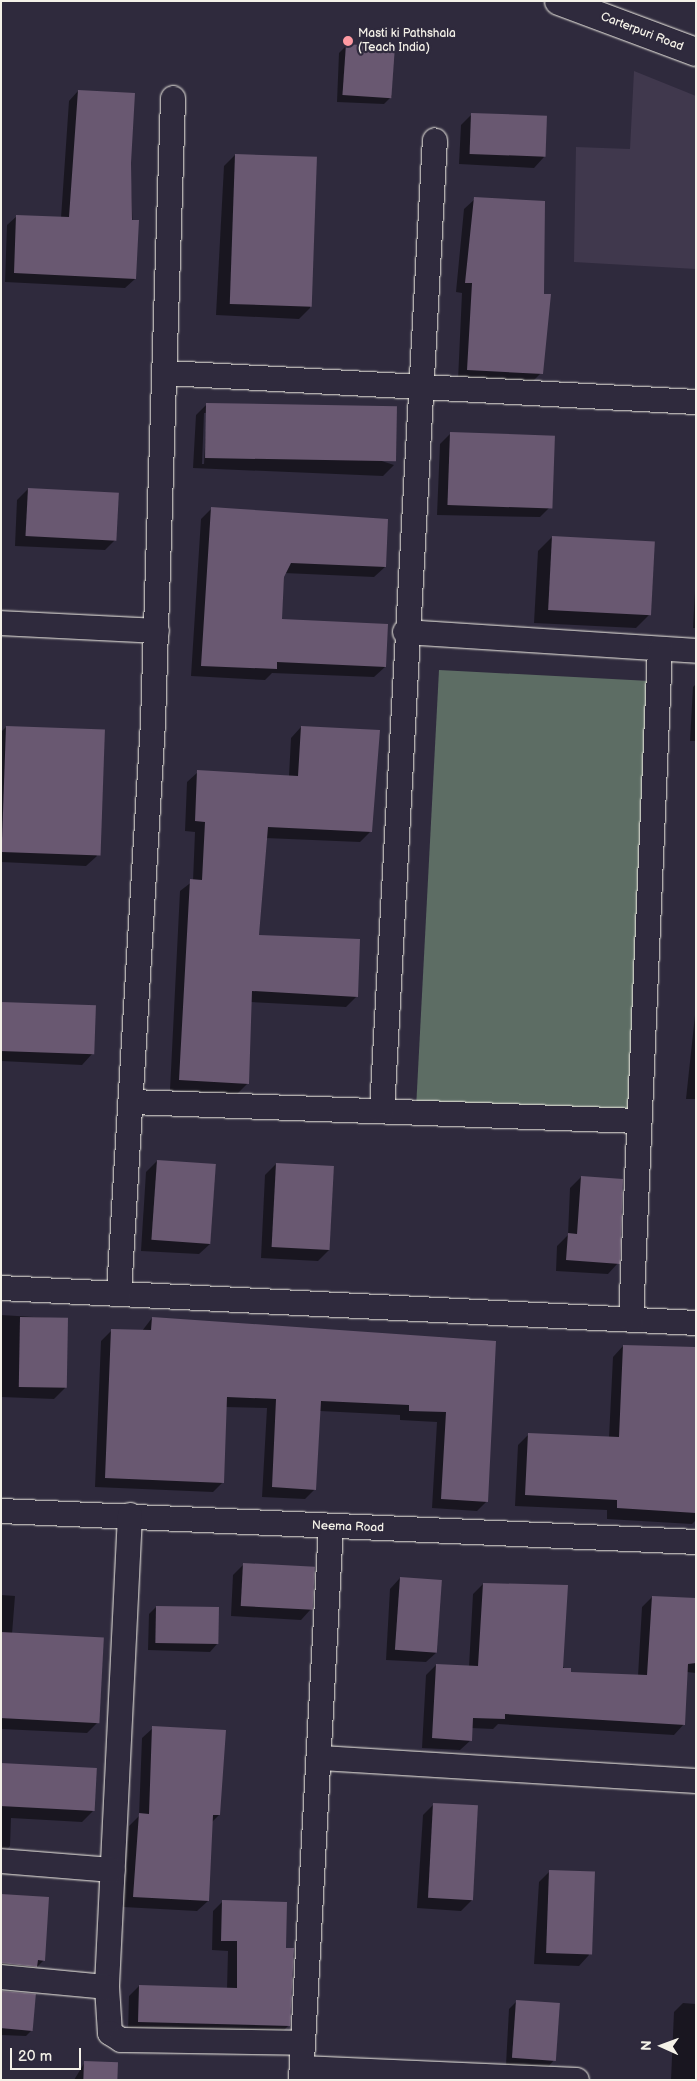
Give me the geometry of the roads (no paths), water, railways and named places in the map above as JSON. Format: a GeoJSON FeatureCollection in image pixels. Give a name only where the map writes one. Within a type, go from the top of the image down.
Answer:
{"type":"FeatureCollection","features":[{"type":"Feature","properties":{"kind":"main road","name":"Carterpuri Road"},"geometry":{"type":"LineString","coordinates":[[559,1],[696,52]]}},
{"type":"Feature","properties":{"kind":"street"},"geometry":{"type":"LineString","coordinates":[[119,1292],[132,1102],[157,631],[167,373],[173,98]]}},
{"type":"Feature","properties":{"kind":"street"},"geometry":{"type":"LineString","coordinates":[[382,1111],[405,632],[423,386],[435,140]]}},
{"type":"Feature","properties":{"kind":"street"},"geometry":{"type":"LineString","coordinates":[[167,373],[696,402]]}},
{"type":"Feature","properties":{"kind":"street"},"geometry":{"type":"LineString","coordinates":[[1,623],[157,631]]}},
{"type":"Feature","properties":{"kind":"street"},"geometry":{"type":"LineString","coordinates":[[405,632],[696,651]]}},
{"type":"Feature","properties":{"kind":"street"},"geometry":{"type":"LineString","coordinates":[[630,1319],[637,1121],[660,650]]}},
{"type":"Feature","properties":{"kind":"street"},"geometry":{"type":"LineString","coordinates":[[132,1102],[637,1121]]}},
{"type":"Feature","properties":{"kind":"street"},"geometry":{"type":"LineString","coordinates":[[1,1288],[119,1292],[696,1323]]}},
{"type":"Feature","properties":{"kind":"street","name":"Neema Road"},"geometry":{"type":"LineString","coordinates":[[1,1511],[130,1515],[696,1542]]}},
{"type":"Feature","properties":{"kind":"street"},"geometry":{"type":"LineString","coordinates":[[130,1515],[107,1987],[110,2033],[121,2040],[303,2043]]}},
{"type":"Feature","properties":{"kind":"street"},"geometry":{"type":"LineString","coordinates":[[331,1526],[321,1758],[301,2074],[577,2080]]}},
{"type":"Feature","properties":{"kind":"street"},"geometry":{"type":"LineString","coordinates":[[321,1758],[696,1781]]}},
{"type":"Feature","properties":{"kind":"street"},"geometry":{"type":"LineString","coordinates":[[1,1861],[113,1870]]}},
{"type":"Feature","properties":{"kind":"street"},"geometry":{"type":"LineString","coordinates":[[1,1977],[107,1987]]}},
{"type":"Feature","properties":{"kind":"place","name":"Masti ki Pathshala (Teach India)"},"geometry":{"type":"Point","coordinates":[348,41]}}]}
